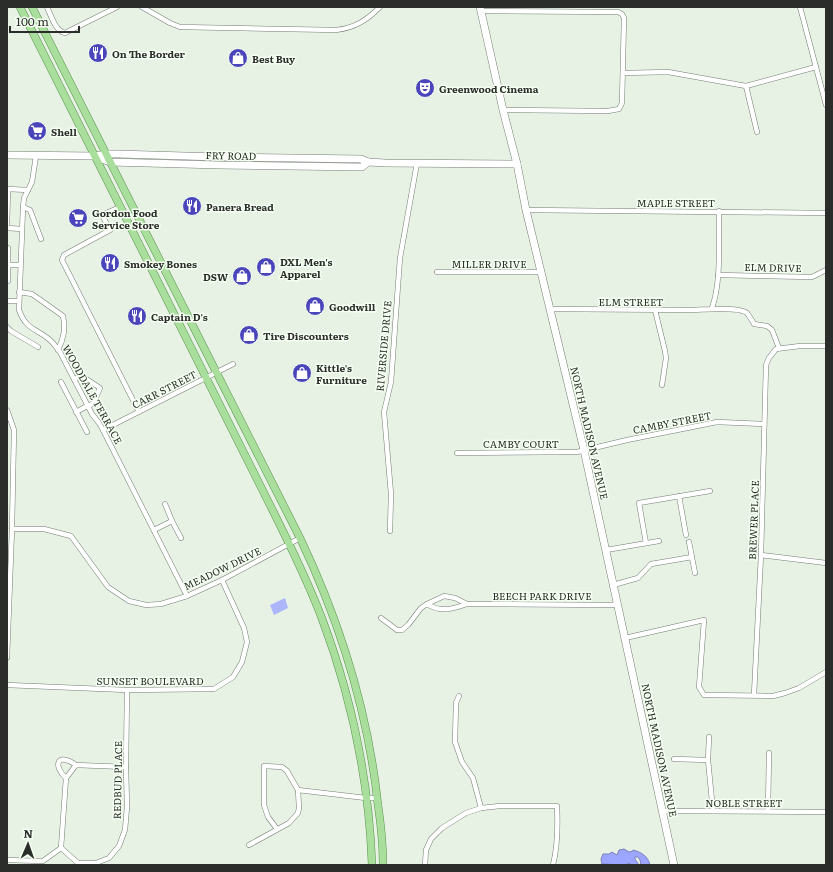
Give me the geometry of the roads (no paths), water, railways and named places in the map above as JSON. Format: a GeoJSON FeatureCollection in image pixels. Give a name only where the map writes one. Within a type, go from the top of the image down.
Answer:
{"type":"FeatureCollection","features":[{"type":"Feature","properties":{"kind":"main road"},"geometry":{"type":"LineString","coordinates":[[20,7],[304,573],[324,624],[347,697],[364,780],[372,865]]}},
{"type":"Feature","properties":{"kind":"main road"},"geometry":{"type":"LineString","coordinates":[[32,7],[313,565],[345,649],[363,713],[378,798],[384,865]]}},
{"type":"Feature","properties":{"kind":"main road","name":"NORTH MADISON AVENUE"},"geometry":{"type":"LineString","coordinates":[[480,9],[517,164],[526,210],[584,450],[674,865]]}},
{"type":"Feature","properties":{"kind":"main road","name":"FRY ROAD"},"geometry":{"type":"LineString","coordinates":[[7,155],[94,156],[107,154],[361,159],[368,162],[392,163],[517,164]]}},
{"type":"Feature","properties":{"kind":"main road","name":"FRY ROAD"},"geometry":{"type":"LineString","coordinates":[[94,156],[110,162],[219,165],[362,167],[368,162]]}},
{"type":"Feature","properties":{"kind":"street"},"geometry":{"type":"LineString","coordinates":[[47,7],[58,28],[61,32],[65,33],[117,7]]}},
{"type":"Feature","properties":{"kind":"street"},"geometry":{"type":"LineString","coordinates":[[142,7],[175,26],[186,28],[336,30],[363,22],[380,7]]}},
{"type":"Feature","properties":{"kind":"street"},"geometry":{"type":"LineString","coordinates":[[800,7],[826,105]]}},
{"type":"Feature","properties":{"kind":"street"},"geometry":{"type":"LineString","coordinates":[[480,9],[618,12],[622,14],[624,18],[624,73],[622,103],[619,109],[608,111],[503,110]]}},
{"type":"Feature","properties":{"kind":"street"},"geometry":{"type":"LineString","coordinates":[[624,73],[668,72],[746,86],[816,67]]}},
{"type":"Feature","properties":{"kind":"street"},"geometry":{"type":"LineString","coordinates":[[746,86],[757,132]]}},
{"type":"Feature","properties":{"kind":"street","name":"WOODDALE TERRACE"},"geometry":{"type":"LineString","coordinates":[[36,156],[32,182],[24,198],[23,207],[18,301],[19,310],[23,320],[29,328],[53,343],[58,350],[88,406],[103,430],[187,596]]}},
{"type":"Feature","properties":{"kind":"street","name":"RIVERSIDE DRIVE"},"geometry":{"type":"LineString","coordinates":[[390,531],[391,494],[384,412],[391,382],[400,258],[417,163]]}},
{"type":"Feature","properties":{"kind":"street"},"geometry":{"type":"LineString","coordinates":[[22,229],[7,228],[8,189],[28,190]]}},
{"type":"Feature","properties":{"kind":"street"},"geometry":{"type":"LineString","coordinates":[[23,207],[30,210],[40,239]]}},
{"type":"Feature","properties":{"kind":"street"},"geometry":{"type":"LineString","coordinates":[[120,207],[102,215],[110,230],[64,255],[62,260],[139,412]]}},
{"type":"Feature","properties":{"kind":"street","name":"MAPLE STREET"},"geometry":{"type":"LineString","coordinates":[[526,210],[826,213]]}},
{"type":"Feature","properties":{"kind":"street"},"geometry":{"type":"LineString","coordinates":[[712,308],[716,298],[718,275],[719,211]]}},
{"type":"Feature","properties":{"kind":"street"},"geometry":{"type":"LineString","coordinates":[[8,248],[8,281]]}},
{"type":"Feature","properties":{"kind":"street"},"geometry":{"type":"LineString","coordinates":[[8,265],[20,265]]}},
{"type":"Feature","properties":{"kind":"street","name":"ELM DRIVE"},"geometry":{"type":"LineString","coordinates":[[718,275],[812,277],[826,270]]}},
{"type":"Feature","properties":{"kind":"street","name":"MILLER DRIVE"},"geometry":{"type":"LineString","coordinates":[[437,272],[542,272]]}},
{"type":"Feature","properties":{"kind":"street"},"geometry":{"type":"LineString","coordinates":[[19,292],[32,294],[63,316],[64,322],[62,342],[58,350]]}},
{"type":"Feature","properties":{"kind":"street"},"geometry":{"type":"LineString","coordinates":[[7,301],[18,301]]}},
{"type":"Feature","properties":{"kind":"street","name":"ELM STREET"},"geometry":{"type":"LineString","coordinates":[[550,309],[690,310],[712,308],[740,311],[746,313],[754,324],[767,326],[772,330],[777,349]]}},
{"type":"Feature","properties":{"kind":"street"},"geometry":{"type":"LineString","coordinates":[[655,310],[666,358],[662,385]]}},
{"type":"Feature","properties":{"kind":"street"},"geometry":{"type":"LineString","coordinates":[[7,327],[38,348]]}},
{"type":"Feature","properties":{"kind":"street"},"geometry":{"type":"LineString","coordinates":[[777,349],[800,346],[826,346]]}},
{"type":"Feature","properties":{"kind":"street","name":"BREWER PLACE"},"geometry":{"type":"LineString","coordinates":[[754,695],[761,555],[766,366],[769,358],[777,349]]}},
{"type":"Feature","properties":{"kind":"street","name":"CARR STREET"},"geometry":{"type":"LineString","coordinates":[[103,430],[233,364]]}},
{"type":"Feature","properties":{"kind":"street"},"geometry":{"type":"LineString","coordinates":[[74,379],[82,376],[100,388],[94,402],[76,412]]}},
{"type":"Feature","properties":{"kind":"street"},"geometry":{"type":"LineString","coordinates":[[61,382],[87,432]]}},
{"type":"Feature","properties":{"kind":"street"},"geometry":{"type":"LineString","coordinates":[[7,410],[14,430],[7,658]]}},
{"type":"Feature","properties":{"kind":"street","name":"CAMBY STREET"},"geometry":{"type":"LineString","coordinates":[[584,450],[717,422],[764,424]]}},
{"type":"Feature","properties":{"kind":"street","name":"CAMBY COURT"},"geometry":{"type":"LineString","coordinates":[[457,453],[577,452],[584,450]]}},
{"type":"Feature","properties":{"kind":"street"},"geometry":{"type":"LineString","coordinates":[[646,543],[639,502],[710,491]]}},
{"type":"Feature","properties":{"kind":"street"},"geometry":{"type":"LineString","coordinates":[[679,496],[686,536]]}},
{"type":"Feature","properties":{"kind":"street"},"geometry":{"type":"LineString","coordinates":[[165,504],[181,538]]}},
{"type":"Feature","properties":{"kind":"street"},"geometry":{"type":"LineString","coordinates":[[154,530],[172,521]]}},
{"type":"Feature","properties":{"kind":"street","name":"MEADOW DRIVE"},"geometry":{"type":"LineString","coordinates":[[12,530],[44,528],[71,536],[108,587],[129,601],[146,605],[161,604],[187,596],[222,580],[300,538]]}},
{"type":"Feature","properties":{"kind":"street"},"geometry":{"type":"LineString","coordinates":[[606,550],[659,541]]}},
{"type":"Feature","properties":{"kind":"street"},"geometry":{"type":"LineString","coordinates":[[689,542],[695,573]]}},
{"type":"Feature","properties":{"kind":"street"},"geometry":{"type":"LineString","coordinates":[[761,555],[826,563]]}},
{"type":"Feature","properties":{"kind":"street"},"geometry":{"type":"LineString","coordinates":[[613,585],[638,578],[651,564],[692,557]]}},
{"type":"Feature","properties":{"kind":"street","name":"SUNSET BOULEVARD"},"geometry":{"type":"LineString","coordinates":[[7,685],[127,690],[214,689],[233,677],[242,662],[247,642],[244,628],[222,580]]}},
{"type":"Feature","properties":{"kind":"street","name":"BEECH PARK DRIVE"},"geometry":{"type":"LineString","coordinates":[[382,618],[397,630],[402,630],[408,625],[420,608],[444,596],[455,598],[467,604]]}},
{"type":"Feature","properties":{"kind":"street","name":"BEECH PARK DRIVE"},"geometry":{"type":"LineString","coordinates":[[427,604],[440,610],[449,610],[467,604],[617,604]]}},
{"type":"Feature","properties":{"kind":"street"},"geometry":{"type":"LineString","coordinates":[[625,638],[704,620],[699,687],[704,695],[773,696],[785,693],[826,672]]}},
{"type":"Feature","properties":{"kind":"street","name":"REDBUD PLACE"},"geometry":{"type":"LineString","coordinates":[[60,848],[78,863],[96,863],[109,858],[119,846],[125,830],[127,807],[127,690]]}},
{"type":"Feature","properties":{"kind":"street"},"geometry":{"type":"LineString","coordinates":[[459,696],[456,703],[455,742],[462,762],[473,778],[481,808]]}},
{"type":"Feature","properties":{"kind":"street"},"geometry":{"type":"LineString","coordinates":[[709,737],[708,760],[713,811]]}},
{"type":"Feature","properties":{"kind":"street"},"geometry":{"type":"LineString","coordinates":[[768,811],[769,753]]}},
{"type":"Feature","properties":{"kind":"street"},"geometry":{"type":"LineString","coordinates":[[66,778],[60,772],[58,765],[62,759],[76,765],[126,767]]}},
{"type":"Feature","properties":{"kind":"street"},"geometry":{"type":"LineString","coordinates":[[674,759],[708,760]]}},
{"type":"Feature","properties":{"kind":"street"},"geometry":{"type":"LineString","coordinates":[[7,860],[43,861],[60,848],[66,778],[76,765]]}},
{"type":"Feature","properties":{"kind":"street"},"geometry":{"type":"LineString","coordinates":[[249,845],[289,823],[298,813],[298,790],[285,769],[282,767],[264,766],[264,805],[268,817],[277,829]]}},
{"type":"Feature","properties":{"kind":"street"},"geometry":{"type":"LineString","coordinates":[[298,790],[378,798]]}},
{"type":"Feature","properties":{"kind":"street"},"geometry":{"type":"LineString","coordinates":[[425,865],[426,850],[431,839],[442,828],[466,813],[481,808],[500,806],[557,806],[558,830],[556,855],[553,865]]}},
{"type":"Feature","properties":{"kind":"street","name":"NOBLE STREET"},"geometry":{"type":"LineString","coordinates":[[662,811],[826,812]]}},
{"type":"Feature","properties":{"kind":"place","name":"On The Border"},"geometry":{"type":"Point","coordinates":[98,53]}},
{"type":"Feature","properties":{"kind":"place","name":"Best Buy"},"geometry":{"type":"Point","coordinates":[238,58]}},
{"type":"Feature","properties":{"kind":"place","name":"Greenwood Cinema"},"geometry":{"type":"Point","coordinates":[425,88]}},
{"type":"Feature","properties":{"kind":"place","name":"Shell"},"geometry":{"type":"Point","coordinates":[37,131]}},
{"type":"Feature","properties":{"kind":"place","name":"Panera Bread"},"geometry":{"type":"Point","coordinates":[192,206]}},
{"type":"Feature","properties":{"kind":"place","name":"Gordon Food Service Store"},"geometry":{"type":"Point","coordinates":[78,218]}},
{"type":"Feature","properties":{"kind":"place","name":"Smokey Bones"},"geometry":{"type":"Point","coordinates":[110,263]}},
{"type":"Feature","properties":{"kind":"place","name":"DXL Men's Apparel"},"geometry":{"type":"Point","coordinates":[266,267]}},
{"type":"Feature","properties":{"kind":"place","name":"DSW"},"geometry":{"type":"Point","coordinates":[242,276]}},
{"type":"Feature","properties":{"kind":"place","name":"Goodwill"},"geometry":{"type":"Point","coordinates":[315,306]}},
{"type":"Feature","properties":{"kind":"place","name":"Captain D's"},"geometry":{"type":"Point","coordinates":[137,316]}},
{"type":"Feature","properties":{"kind":"place","name":"Tire Discounters"},"geometry":{"type":"Point","coordinates":[249,335]}},
{"type":"Feature","properties":{"kind":"place","name":"Kittle's Furniture"},"geometry":{"type":"Point","coordinates":[302,373]}}]}
